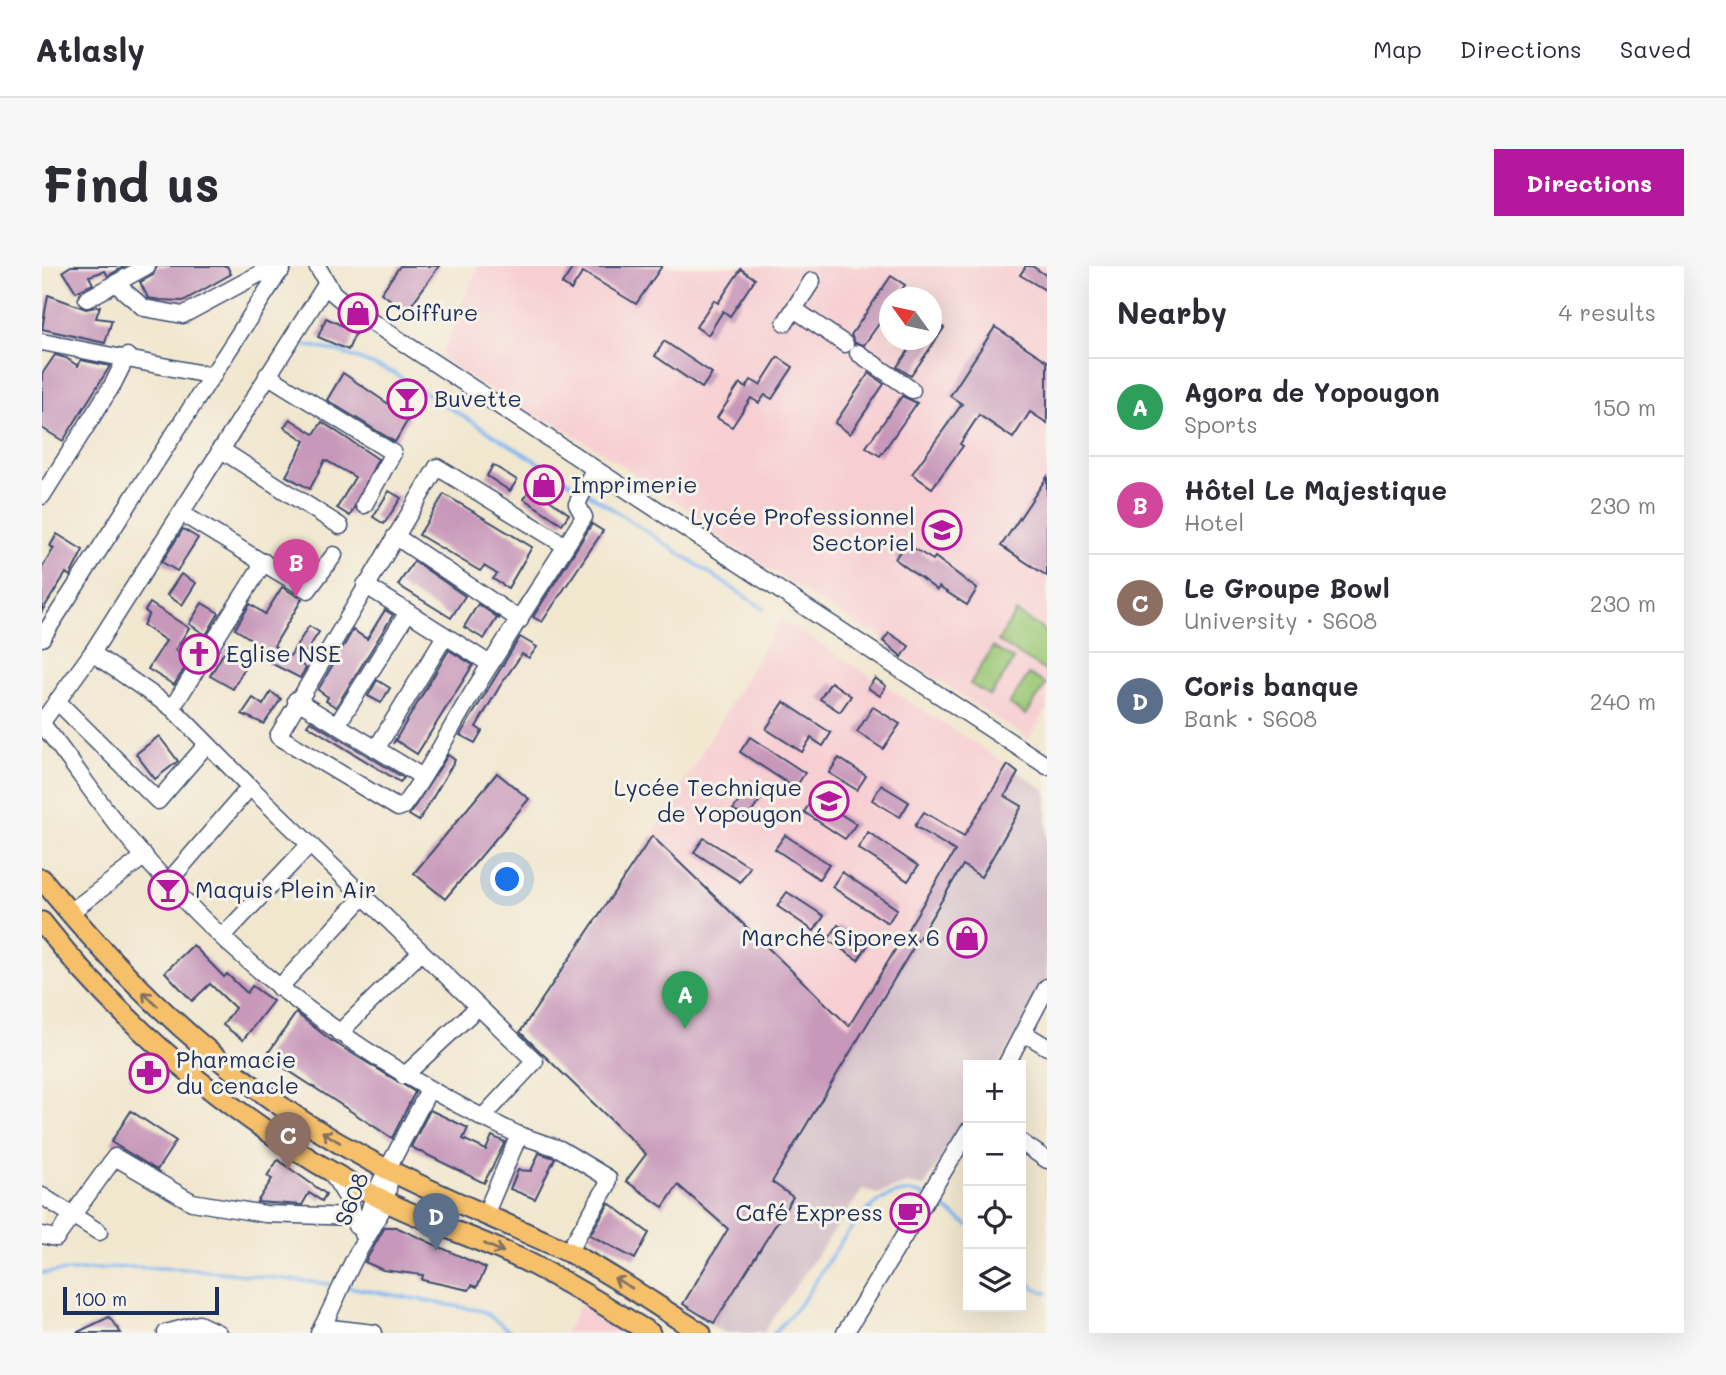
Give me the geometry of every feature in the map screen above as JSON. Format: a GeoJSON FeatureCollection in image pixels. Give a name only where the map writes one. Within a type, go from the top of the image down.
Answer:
{"type":"FeatureCollection","features":[{"type":"Feature","properties":{"kind":"main road"},"geometry":{"type":"LineString","coordinates":[[42,879],[69,913],[152,1001],[214,1055],[283,1107],[389,1170],[568,1252],[653,1301],[701,1333]]}},
{"type":"Feature","properties":{"kind":"main road"},"geometry":{"type":"LineString","coordinates":[[42,922],[73,961],[117,1006],[192,1074],[328,1170],[380,1198],[535,1266],[644,1329],[653,1301]]}},
{"type":"Feature","properties":{"kind":"street"},"geometry":{"type":"LineString","coordinates":[[87,299],[147,266]]}},
{"type":"Feature","properties":{"kind":"street"},"geometry":{"type":"LineString","coordinates":[[317,266],[343,303],[1047,766]]}},
{"type":"Feature","properties":{"kind":"street"},"geometry":{"type":"LineString","coordinates":[[116,284],[139,306],[183,315],[259,274],[282,268]]}},
{"type":"Feature","properties":{"kind":"street"},"geometry":{"type":"LineString","coordinates":[[42,638],[282,268]]}},
{"type":"Feature","properties":{"kind":"street"},"geometry":{"type":"LineString","coordinates":[[785,324],[812,281]]}},
{"type":"Feature","properties":{"kind":"street"},"geometry":{"type":"LineString","coordinates":[[327,283],[92,653],[42,723],[145,856],[223,936],[279,988],[339,1033],[404,1076],[482,1118],[519,1135],[560,1149],[608,1178],[607,1186],[568,1252]]}},
{"type":"Feature","properties":{"kind":"street"},"geometry":{"type":"LineString","coordinates":[[794,309],[912,390]]}},
{"type":"Feature","properties":{"kind":"street"},"geometry":{"type":"LineString","coordinates":[[45,346],[127,356],[213,376]]}},
{"type":"Feature","properties":{"kind":"street"},"geometry":{"type":"LineString","coordinates":[[42,496],[127,356]]}},
{"type":"Feature","properties":{"kind":"street"},"geometry":{"type":"LineString","coordinates":[[267,375],[393,453],[364,505]]}},
{"type":"Feature","properties":{"kind":"street"},"geometry":{"type":"LineString","coordinates":[[220,449],[340,526]]}},
{"type":"Feature","properties":{"kind":"street"},"geometry":{"type":"LineString","coordinates":[[566,546],[439,467],[277,734],[398,808],[406,803],[490,664],[520,620],[566,546],[584,516],[577,506],[582,489],[594,469]]}},
{"type":"Feature","properties":{"kind":"street"},"geometry":{"type":"LineString","coordinates":[[181,513],[308,590],[334,555]]}},
{"type":"Feature","properties":{"kind":"street"},"geometry":{"type":"LineString","coordinates":[[395,536],[520,620]]}},
{"type":"Feature","properties":{"kind":"street"},"geometry":{"type":"LineString","coordinates":[[172,708],[264,562]]}},
{"type":"Feature","properties":{"kind":"street"},"geometry":{"type":"LineString","coordinates":[[365,585],[490,664]]}},
{"type":"Feature","properties":{"kind":"street"},"geometry":{"type":"LineString","coordinates":[[337,725],[408,612]]}},
{"type":"Feature","properties":{"kind":"street"},"geometry":{"type":"LineString","coordinates":[[376,749],[445,636]]}},
{"type":"Feature","properties":{"kind":"street"},"geometry":{"type":"LineString","coordinates":[[92,653],[172,708],[536,1063],[482,1118]]}},
{"type":"Feature","properties":{"kind":"street"},"geometry":{"type":"LineString","coordinates":[[296,700],[421,776]]}},
{"type":"Feature","properties":{"kind":"street"},"geometry":{"type":"LineString","coordinates":[[57,701],[158,801],[207,744]]}},
{"type":"Feature","properties":{"kind":"street"},"geometry":{"type":"LineString","coordinates":[[169,880],[250,787]]}},
{"type":"Feature","properties":{"kind":"street"},"geometry":{"type":"LineString","coordinates":[[223,936],[310,844]]}},
{"type":"Feature","properties":{"kind":"street"},"geometry":{"type":"LineString","coordinates":[[69,913],[145,856]]}},
{"type":"Feature","properties":{"kind":"street"},"geometry":{"type":"LineString","coordinates":[[279,988],[365,895]]}},
{"type":"Feature","properties":{"kind":"street"},"geometry":{"type":"LineString","coordinates":[[339,1033],[421,952]]}},
{"type":"Feature","properties":{"kind":"street"},"geometry":{"type":"LineString","coordinates":[[1009,1060],[1044,1001],[1047,987]]}},
{"type":"Feature","properties":{"kind":"street"},"geometry":{"type":"LineString","coordinates":[[404,1076],[478,1007]]}},
{"type":"Feature","properties":{"kind":"street"},"geometry":{"type":"LineString","coordinates":[[1024,1033],[1047,1047]]}},
{"type":"Feature","properties":{"kind":"street"},"geometry":{"type":"LineString","coordinates":[[389,1170],[429,1090]]}},
{"type":"Feature","properties":{"kind":"street"},"geometry":{"type":"LineString","coordinates":[[485,1215],[519,1135]]}},
{"type":"Feature","properties":{"kind":"street"},"geometry":{"type":"LineString","coordinates":[[845,1333],[963,1139]]}},
{"type":"Feature","properties":{"kind":"street"},"geometry":{"type":"LineString","coordinates":[[1026,1145],[1047,1160]]}},
{"type":"Feature","properties":{"kind":"street"},"geometry":{"type":"LineString","coordinates":[[42,1236],[56,1238],[115,1157],[192,1202],[265,1214],[355,1217]]}},
{"type":"Feature","properties":{"kind":"street","name":"S608"},"geometry":{"type":"LineString","coordinates":[[328,1170],[342,1187],[355,1217],[358,1254]]}},
{"type":"Feature","properties":{"kind":"street","name":"S608"},"geometry":{"type":"LineString","coordinates":[[321,1330],[358,1254],[389,1170]]}},
{"type":"Feature","properties":{"kind":"street"},"geometry":{"type":"LineString","coordinates":[[42,1196],[99,1232]]}},
{"type":"Feature","properties":{"kind":"street"},"geometry":{"type":"LineString","coordinates":[[166,1333],[199,1324],[218,1333]]}},
{"type":"Feature","properties":{"kind":"street"},"geometry":{"type":"LineString","coordinates":[[321,1330],[374,1333]]}},
{"type":"Feature","properties":{"kind":"shaded area"},"geometry":{"type":"Polygon","coordinates":[[[478,266],[1047,266],[1047,708],[1029,739],[896,653],[874,630],[869,632],[712,533],[709,524],[611,458],[552,421],[540,422],[440,358],[478,266]]]}},
{"type":"Feature","properties":{"kind":"shaded area","name":"Lycée Technique de Yopougon"},"geometry":{"type":"Polygon","coordinates":[[[781,619],[1008,765],[849,1026],[652,836],[781,619]]]}},
{"type":"Feature","properties":{"kind":"shaded area"},"geometry":{"type":"Polygon","coordinates":[[[1008,765],[1047,791],[1047,985],[1001,1060],[963,1060],[963,1122],[924,1187],[907,1184],[877,1194],[863,1189],[763,1333],[725,1333],[681,1307],[1008,765]]]}},
{"type":"Feature","properties":{"kind":"shaded area"},"geometry":{"type":"Polygon","coordinates":[[[582,1302],[636,1333],[565,1333],[582,1302]]]}},
{"type":"Feature","properties":{"kind":"green space"},"geometry":{"type":"Polygon","coordinates":[[[1016,612],[1047,632],[1047,672],[998,641],[1016,612]]]}},
{"type":"Feature","properties":{"kind":"green space"},"geometry":{"type":"Polygon","coordinates":[[[993,647],[1014,660],[990,696],[970,684],[993,647]]]}},
{"type":"Feature","properties":{"kind":"green space"},"geometry":{"type":"Polygon","coordinates":[[[1029,674],[1046,684],[1026,715],[1009,704],[1029,674]]]}},
{"type":"Feature","properties":{"kind":"building"},"geometry":{"type":"Polygon","coordinates":[[[71,266],[125,266],[108,276],[105,271],[89,276],[93,284],[76,292],[63,271],[71,266]]]}},
{"type":"Feature","properties":{"kind":"building"},"geometry":{"type":"Polygon","coordinates":[[[157,266],[227,266],[231,274],[183,301],[160,300],[148,298],[140,282],[153,275],[157,266]]]}},
{"type":"Feature","properties":{"kind":"building"},"geometry":{"type":"Polygon","coordinates":[[[400,266],[439,266],[407,311],[381,293],[400,266]]]}},
{"type":"Feature","properties":{"kind":"building"},"geometry":{"type":"Polygon","coordinates":[[[574,266],[662,266],[636,304],[583,272],[571,290],[562,284],[574,266]]]}},
{"type":"Feature","properties":{"kind":"building"},"geometry":{"type":"Polygon","coordinates":[[[1026,266],[1032,266],[1047,276],[1047,291],[1020,275],[1026,266]]]}},
{"type":"Feature","properties":{"kind":"building"},"geometry":{"type":"Polygon","coordinates":[[[741,269],[755,279],[730,316],[723,311],[708,335],[696,327],[714,300],[718,303],[741,269]]]}},
{"type":"Feature","properties":{"kind":"building"},"geometry":{"type":"Polygon","coordinates":[[[891,276],[905,285],[904,287],[884,287],[891,276]]]}},
{"type":"Feature","properties":{"kind":"building"},"geometry":{"type":"Polygon","coordinates":[[[879,294],[879,324],[864,345],[855,343],[851,335],[879,294]]]}},
{"type":"Feature","properties":{"kind":"building"},"geometry":{"type":"Polygon","coordinates":[[[48,295],[86,309],[100,306],[96,318],[112,320],[105,343],[42,329],[48,295]]]}},
{"type":"Feature","properties":{"kind":"building"},"geometry":{"type":"Polygon","coordinates":[[[326,318],[356,332],[348,350],[318,337],[326,318]]]}},
{"type":"Feature","properties":{"kind":"building"},"geometry":{"type":"Polygon","coordinates":[[[995,327],[1047,361],[1047,423],[1030,412],[1013,438],[979,415],[960,444],[963,446],[932,488],[912,474],[962,404],[950,396],[995,327]]]}},
{"type":"Feature","properties":{"kind":"building"},"geometry":{"type":"Polygon","coordinates":[[[664,341],[712,373],[702,388],[655,356],[664,341]]]}},
{"type":"Feature","properties":{"kind":"building"},"geometry":{"type":"Polygon","coordinates":[[[909,350],[929,350],[911,376],[897,367],[909,350]]]}},
{"type":"Feature","properties":{"kind":"building"},"geometry":{"type":"Polygon","coordinates":[[[55,355],[78,366],[81,360],[110,366],[63,441],[42,428],[42,374],[55,355]]]}},
{"type":"Feature","properties":{"kind":"building"},"geometry":{"type":"Polygon","coordinates":[[[778,357],[793,367],[772,399],[765,395],[759,403],[751,398],[732,427],[717,418],[740,383],[746,388],[751,380],[760,385],[778,357]]]}},
{"type":"Feature","properties":{"kind":"building"},"geometry":{"type":"Polygon","coordinates":[[[343,373],[409,418],[395,442],[327,400],[343,373]]]}},
{"type":"Feature","properties":{"kind":"building"},"geometry":{"type":"Polygon","coordinates":[[[869,373],[884,384],[850,434],[835,423],[869,373]]]}},
{"type":"Feature","properties":{"kind":"building"},"geometry":{"type":"Polygon","coordinates":[[[902,396],[917,403],[880,456],[866,447],[902,396]]]}},
{"type":"Feature","properties":{"kind":"building"},"geometry":{"type":"Polygon","coordinates":[[[290,419],[314,434],[322,422],[378,459],[350,516],[337,508],[355,477],[325,460],[310,489],[286,476],[305,441],[284,427],[290,419]]]}},
{"type":"Feature","properties":{"kind":"building"},"geometry":{"type":"Polygon","coordinates":[[[493,465],[517,480],[510,491],[487,476],[493,465]]]}},
{"type":"Feature","properties":{"kind":"building"},"geometry":{"type":"Polygon","coordinates":[[[1047,477],[1047,576],[1001,546],[1047,477]]]}},
{"type":"Feature","properties":{"kind":"building"},"geometry":{"type":"Polygon","coordinates":[[[531,487],[569,514],[562,524],[524,499],[531,487]]]}},
{"type":"Feature","properties":{"kind":"building"},"geometry":{"type":"Polygon","coordinates":[[[389,491],[401,498],[384,524],[373,517],[389,491]]]}},
{"type":"Feature","properties":{"kind":"building"},"geometry":{"type":"Polygon","coordinates":[[[444,494],[532,547],[508,588],[493,579],[497,574],[484,566],[480,571],[419,535],[444,494]]]}},
{"type":"Feature","properties":{"kind":"building"},"geometry":{"type":"Polygon","coordinates":[[[592,524],[603,531],[542,622],[533,617],[592,524]]]}},
{"type":"Feature","properties":{"kind":"building"},"geometry":{"type":"Polygon","coordinates":[[[183,529],[198,538],[177,571],[162,562],[183,529]]]}},
{"type":"Feature","properties":{"kind":"building"},"geometry":{"type":"Polygon","coordinates":[[[57,534],[83,550],[70,576],[66,573],[42,611],[42,568],[54,548],[50,546],[57,534]]]}},
{"type":"Feature","properties":{"kind":"building"},"geometry":{"type":"Polygon","coordinates":[[[905,543],[933,560],[935,557],[977,589],[967,605],[939,587],[937,590],[895,559],[905,543]]]}},
{"type":"Feature","properties":{"kind":"building"},"geometry":{"type":"Polygon","coordinates":[[[414,561],[465,596],[451,618],[398,585],[414,561]]]}},
{"type":"Feature","properties":{"kind":"building"},"geometry":{"type":"Polygon","coordinates":[[[181,574],[196,583],[182,605],[167,595],[181,574]]]}},
{"type":"Feature","properties":{"kind":"building"},"geometry":{"type":"Polygon","coordinates":[[[282,587],[302,599],[274,646],[290,656],[309,626],[319,632],[299,663],[306,668],[300,678],[259,657],[265,648],[235,629],[250,604],[265,614],[282,587]]]}},
{"type":"Feature","properties":{"kind":"building"},"geometry":{"type":"Polygon","coordinates":[[[150,603],[189,628],[175,650],[190,660],[174,685],[148,669],[166,641],[143,625],[149,614],[145,611],[150,603]]]}},
{"type":"Feature","properties":{"kind":"building"},"geometry":{"type":"Polygon","coordinates":[[[202,603],[219,613],[206,635],[189,624],[202,603]]]}},
{"type":"Feature","properties":{"kind":"building"},"geometry":{"type":"Polygon","coordinates":[[[478,604],[500,619],[497,618],[484,639],[464,627],[478,604]]]}},
{"type":"Feature","properties":{"kind":"building"},"geometry":{"type":"Polygon","coordinates":[[[385,610],[393,615],[336,707],[326,701],[328,697],[318,690],[353,630],[367,639],[385,610]]]}},
{"type":"Feature","properties":{"kind":"building"},"geometry":{"type":"Polygon","coordinates":[[[889,633],[909,646],[902,657],[883,641],[889,633]]]}},
{"type":"Feature","properties":{"kind":"building"},"geometry":{"type":"Polygon","coordinates":[[[520,637],[537,647],[529,658],[522,654],[500,686],[476,727],[482,731],[475,743],[460,735],[520,637]]]}},
{"type":"Feature","properties":{"kind":"building"},"geometry":{"type":"Polygon","coordinates":[[[227,647],[249,660],[233,689],[210,676],[227,647]]]}},
{"type":"Feature","properties":{"kind":"building"},"geometry":{"type":"Polygon","coordinates":[[[449,650],[473,665],[417,754],[395,740],[449,650]]]}},
{"type":"Feature","properties":{"kind":"building"},"geometry":{"type":"Polygon","coordinates":[[[875,678],[886,686],[880,696],[868,688],[875,678]]]}},
{"type":"Feature","properties":{"kind":"building"},"geometry":{"type":"Polygon","coordinates":[[[377,680],[390,688],[381,703],[368,696],[377,680]]]}},
{"type":"Feature","properties":{"kind":"building"},"geometry":{"type":"Polygon","coordinates":[[[831,682],[851,696],[840,712],[820,699],[831,682]]]}},
{"type":"Feature","properties":{"kind":"building"},"geometry":{"type":"Polygon","coordinates":[[[271,692],[281,699],[264,724],[242,714],[253,698],[263,705],[271,692]]]}},
{"type":"Feature","properties":{"kind":"building"},"geometry":{"type":"Polygon","coordinates":[[[784,702],[831,733],[823,746],[811,738],[802,752],[766,729],[784,702]]]}},
{"type":"Feature","properties":{"kind":"building"},"geometry":{"type":"Polygon","coordinates":[[[873,707],[900,724],[883,749],[857,732],[873,707]]]}},
{"type":"Feature","properties":{"kind":"building"},"geometry":{"type":"Polygon","coordinates":[[[310,721],[404,778],[400,782],[307,725],[310,721]]]}},
{"type":"Feature","properties":{"kind":"building"},"geometry":{"type":"Polygon","coordinates":[[[159,736],[178,761],[155,779],[136,754],[159,736]]]}},
{"type":"Feature","properties":{"kind":"building"},"geometry":{"type":"Polygon","coordinates":[[[750,737],[805,773],[795,788],[740,752],[750,737]]]}},
{"type":"Feature","properties":{"kind":"building"},"geometry":{"type":"Polygon","coordinates":[[[448,755],[455,760],[419,821],[409,815],[448,755]]]}},
{"type":"Feature","properties":{"kind":"building"},"geometry":{"type":"Polygon","coordinates":[[[839,758],[866,776],[857,790],[829,773],[839,758]]]}},
{"type":"Feature","properties":{"kind":"building"},"geometry":{"type":"Polygon","coordinates":[[[1008,765],[1018,773],[1005,796],[1022,806],[981,877],[963,865],[772,1182],[793,1197],[714,1323],[683,1304],[728,1229],[678,1185],[663,1207],[626,1181],[646,1154],[520,1032],[652,836],[849,1026],[955,851],[915,826],[924,812],[964,836],[1008,765]]]}},
{"type":"Feature","properties":{"kind":"building"},"geometry":{"type":"Polygon","coordinates":[[[497,773],[529,799],[445,899],[414,873],[497,773]]]}},
{"type":"Feature","properties":{"kind":"building"},"geometry":{"type":"Polygon","coordinates":[[[750,784],[764,794],[747,819],[733,810],[750,784]]]}},
{"type":"Feature","properties":{"kind":"building"},"geometry":{"type":"Polygon","coordinates":[[[881,785],[909,802],[900,817],[872,800],[881,785]]]}},
{"type":"Feature","properties":{"kind":"building"},"geometry":{"type":"Polygon","coordinates":[[[814,797],[856,824],[845,839],[804,812],[814,797]]]}},
{"type":"Feature","properties":{"kind":"building"},"geometry":{"type":"Polygon","coordinates":[[[868,832],[918,866],[908,881],[858,848],[868,832]]]}},
{"type":"Feature","properties":{"kind":"building"},"geometry":{"type":"Polygon","coordinates":[[[785,835],[829,864],[819,879],[775,849],[785,835]]]}},
{"type":"Feature","properties":{"kind":"building"},"geometry":{"type":"Polygon","coordinates":[[[704,838],[750,867],[740,882],[694,852],[704,838]]]}},
{"type":"Feature","properties":{"kind":"building"},"geometry":{"type":"Polygon","coordinates":[[[842,872],[897,909],[888,923],[832,887],[842,872]]]}},
{"type":"Feature","properties":{"kind":"building"},"geometry":{"type":"Polygon","coordinates":[[[787,892],[824,916],[814,931],[777,906],[787,892]]]}},
{"type":"Feature","properties":{"kind":"building"},"geometry":{"type":"Polygon","coordinates":[[[838,925],[868,945],[858,960],[828,940],[838,925]]]}},
{"type":"Feature","properties":{"kind":"building"},"geometry":{"type":"Polygon","coordinates":[[[193,945],[224,977],[227,974],[247,993],[252,986],[273,1001],[243,1040],[223,1025],[235,1008],[210,984],[192,1001],[165,972],[193,945]]]}},
{"type":"Feature","properties":{"kind":"building"},"geometry":{"type":"Polygon","coordinates":[[[296,1013],[332,1041],[415,1092],[392,1138],[266,1056],[296,1013]]]}},
{"type":"Feature","properties":{"kind":"building"},"geometry":{"type":"Polygon","coordinates":[[[140,1062],[159,1076],[148,1091],[129,1077],[140,1062]]]}},
{"type":"Feature","properties":{"kind":"building"},"geometry":{"type":"Polygon","coordinates":[[[430,1110],[468,1128],[463,1139],[486,1150],[492,1136],[505,1142],[484,1183],[411,1147],[430,1110]]]}},
{"type":"Feature","properties":{"kind":"building"},"geometry":{"type":"Polygon","coordinates":[[[131,1111],[176,1141],[157,1170],[111,1142],[131,1111]]]}},
{"type":"Feature","properties":{"kind":"building"},"geometry":{"type":"Polygon","coordinates":[[[539,1153],[555,1158],[535,1199],[510,1189],[518,1170],[531,1171],[539,1153]]]}},
{"type":"Feature","properties":{"kind":"building"},"geometry":{"type":"Polygon","coordinates":[[[278,1160],[326,1194],[322,1201],[309,1193],[302,1205],[257,1202],[272,1179],[267,1176],[278,1160]]]}},
{"type":"Feature","properties":{"kind":"building"},"geometry":{"type":"Polygon","coordinates":[[[609,1203],[649,1233],[635,1259],[590,1235],[609,1203]]]}},
{"type":"Feature","properties":{"kind":"building"},"geometry":{"type":"Polygon","coordinates":[[[385,1227],[396,1227],[486,1268],[477,1287],[472,1285],[469,1290],[422,1280],[423,1275],[383,1270],[365,1262],[385,1227]]]}},
{"type":"Feature","properties":{"kind":"building"},"geometry":{"type":"Polygon","coordinates":[[[109,1317],[121,1333],[76,1333],[109,1317]]]}},
{"type":"Feature","properties":{"kind":"waterway"},"geometry":{"type":"LineString","coordinates":[[295,343],[340,352],[392,372],[578,487]]}},
{"type":"Feature","properties":{"kind":"waterway"},"geometry":{"type":"LineString","coordinates":[[588,493],[764,609]]}},
{"type":"Feature","properties":{"kind":"waterway"},"geometry":{"type":"LineString","coordinates":[[774,1333],[802,1301],[840,1243],[871,1208],[888,1197],[906,1192],[925,1196]]}},
{"type":"Feature","properties":{"kind":"waterway"},"geometry":{"type":"LineString","coordinates":[[932,1199],[963,1221]]}},
{"type":"Feature","properties":{"kind":"waterway"},"geometry":{"type":"LineString","coordinates":[[42,1273],[127,1267],[192,1269],[330,1284]]}},
{"type":"Feature","properties":{"kind":"waterway"},"geometry":{"type":"LineString","coordinates":[[1026,1279],[1035,1288],[1047,1293]]}},
{"type":"Feature","properties":{"kind":"waterway"},"geometry":{"type":"LineString","coordinates":[[348,1287],[483,1311],[513,1333]]}},
{"type":"Feature","properties":{"kind":"place","name":"Coiffure"},"geometry":{"type":"Point","coordinates":[358,313]}},
{"type":"Feature","properties":{"kind":"place","name":"Buvette"},"geometry":{"type":"Point","coordinates":[407,399]}},
{"type":"Feature","properties":{"kind":"place","name":"Imprimerie"},"geometry":{"type":"Point","coordinates":[544,485]}},
{"type":"Feature","properties":{"kind":"place","name":"Lycée Professionnel Sectoriel"},"geometry":{"type":"Point","coordinates":[942,530]}},
{"type":"Feature","properties":{"kind":"place","name":"Hôtel Le Majestique"},"geometry":{"type":"Point","coordinates":[296,597]}},
{"type":"Feature","properties":{"kind":"place","name":"Eglise NSE"},"geometry":{"type":"Point","coordinates":[199,654]}},
{"type":"Feature","properties":{"kind":"place","name":"Lycée Technique de Yopougon"},"geometry":{"type":"Point","coordinates":[829,801]}},
{"type":"Feature","properties":{"kind":"place","name":"Maquis Plein Air"},"geometry":{"type":"Point","coordinates":[168,890]}},
{"type":"Feature","properties":{"kind":"place","name":"Marché Siporex 6"},"geometry":{"type":"Point","coordinates":[967,938]}},
{"type":"Feature","properties":{"kind":"place","name":"Agora de Yopougon"},"geometry":{"type":"Point","coordinates":[685,1029]}},
{"type":"Feature","properties":{"kind":"place","name":"Pharmacie du cenacle"},"geometry":{"type":"Point","coordinates":[149,1073]}},
{"type":"Feature","properties":{"kind":"place","name":"Le Groupe Bowl"},"geometry":{"type":"Point","coordinates":[288,1170]}},
{"type":"Feature","properties":{"kind":"place","name":"Café Express"},"geometry":{"type":"Point","coordinates":[910,1213]}},
{"type":"Feature","properties":{"kind":"place","name":"Coris banque"},"geometry":{"type":"Point","coordinates":[436,1251]}}]}
